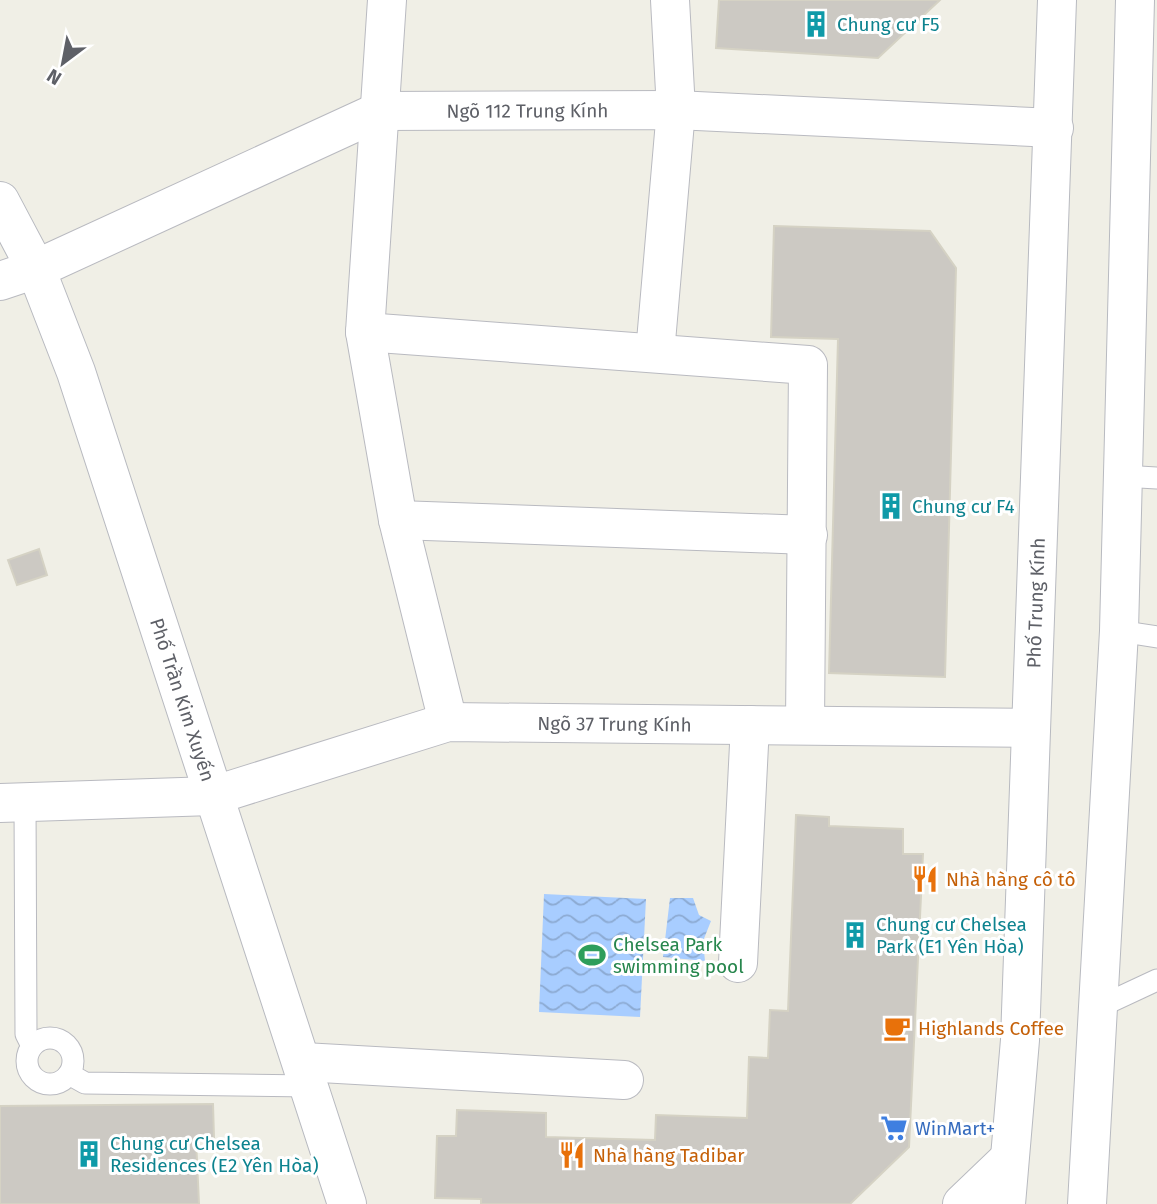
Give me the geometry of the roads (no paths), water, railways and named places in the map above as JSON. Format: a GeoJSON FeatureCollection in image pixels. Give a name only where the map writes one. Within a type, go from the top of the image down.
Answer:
{"type":"FeatureCollection","features":[{"type":"Feature","properties":{"kind":"street"},"geometry":{"type":"LineString","coordinates":[[387,0],[365,332],[398,520],[448,722]]}},
{"type":"Feature","properties":{"kind":"street"},"geometry":{"type":"LineString","coordinates":[[655,353],[676,110],[670,0]]}},
{"type":"Feature","properties":{"kind":"street","name":"Phố Trung Kính"},"geometry":{"type":"LineString","coordinates":[[1006,1204],[1020,1040],[1057,0]]}},
{"type":"Feature","properties":{"kind":"street"},"geometry":{"type":"LineString","coordinates":[[1094,1197],[1097,1009],[1119,631],[1139,477],[1140,1]]}},
{"type":"Feature","properties":{"kind":"street","name":"Ngõ 112 Trung Kính"},"geometry":{"type":"LineString","coordinates":[[0,281],[36,269],[380,111],[676,110],[1054,128]]}},
{"type":"Feature","properties":{"kind":"street","name":"Phố Trần Kim Xuyến"},"geometry":{"type":"LineString","coordinates":[[0,201],[36,269],[76,372],[347,1204]]}},
{"type":"Feature","properties":{"kind":"street"},"geometry":{"type":"LineString","coordinates":[[365,332],[808,365],[805,725]]}},
{"type":"Feature","properties":{"kind":"street"},"geometry":{"type":"LineString","coordinates":[[398,520],[808,536]]}},
{"type":"Feature","properties":{"kind":"street","name":"Ngõ 37 Trung Kính"},"geometry":{"type":"LineString","coordinates":[[13,802],[212,796],[448,722],[1031,728]]}},
{"type":"Feature","properties":{"kind":"street"},"geometry":{"type":"LineString","coordinates":[[738,963],[750,724]]}},
{"type":"Feature","properties":{"kind":"street"},"geometry":{"type":"LineString","coordinates":[[306,1074],[624,1080]]}},
{"type":"Feature","properties":{"kind":"street"},"geometry":{"type":"LineString","coordinates":[[962,1204],[1009,1159]]}},
{"type":"Feature","properties":{"kind":"lane"},"geometry":{"type":"LineString","coordinates":[[1119,631],[1157,637]]}},
{"type":"Feature","properties":{"kind":"lane"},"geometry":{"type":"LineString","coordinates":[[13,802],[26,1034],[32,1046],[28,1067],[36,1079],[56,1084],[69,1074],[74,1059],[67,1045],[53,1038],[45,1038],[32,1046]]}},
{"type":"Feature","properties":{"kind":"lane"},"geometry":{"type":"LineString","coordinates":[[1097,1009],[1157,980]]}},
{"type":"Feature","properties":{"kind":"lane"},"geometry":{"type":"LineString","coordinates":[[69,1074],[85,1083],[306,1074]]}},
{"type":"Feature","properties":{"kind":"water","name":"Chelsea Park swimming pool"},"geometry":{"type":"Polygon","coordinates":[[[544,894],[646,899],[640,1017],[539,1012],[544,894]]]}},
{"type":"Feature","properties":{"kind":"water"},"geometry":{"type":"Polygon","coordinates":[[[670,898],[693,898],[699,915],[711,921],[703,941],[705,961],[663,957],[670,898]]]}},
{"type":"Feature","properties":{"kind":"place","name":"Chung cư F5"},"geometry":{"type":"Point","coordinates":[816,24]}},
{"type":"Feature","properties":{"kind":"place","name":"Chung cư F4"},"geometry":{"type":"Point","coordinates":[891,506]}},
{"type":"Feature","properties":{"kind":"place","name":"Nhà hàng cô tô"},"geometry":{"type":"Point","coordinates":[925,879]}},
{"type":"Feature","properties":{"kind":"place","name":"Chung cư Chelsea Park (E1 Yên Hòa)"},"geometry":{"type":"Point","coordinates":[855,935]}},
{"type":"Feature","properties":{"kind":"place","name":"Chelsea Park swimming pool"},"geometry":{"type":"Point","coordinates":[592,955]}},
{"type":"Feature","properties":{"kind":"place","name":"Highlands Coffee"},"geometry":{"type":"Point","coordinates":[897,1028]}},
{"type":"Feature","properties":{"kind":"place","name":"WinMart+"},"geometry":{"type":"Point","coordinates":[894,1128]}},
{"type":"Feature","properties":{"kind":"place","name":"Chung cư Chelsea Residences (E2 Yên Hòa)"},"geometry":{"type":"Point","coordinates":[89,1154]}},
{"type":"Feature","properties":{"kind":"place","name":"Nhà hàng Tadibar"},"geometry":{"type":"Point","coordinates":[572,1155]}}]}
